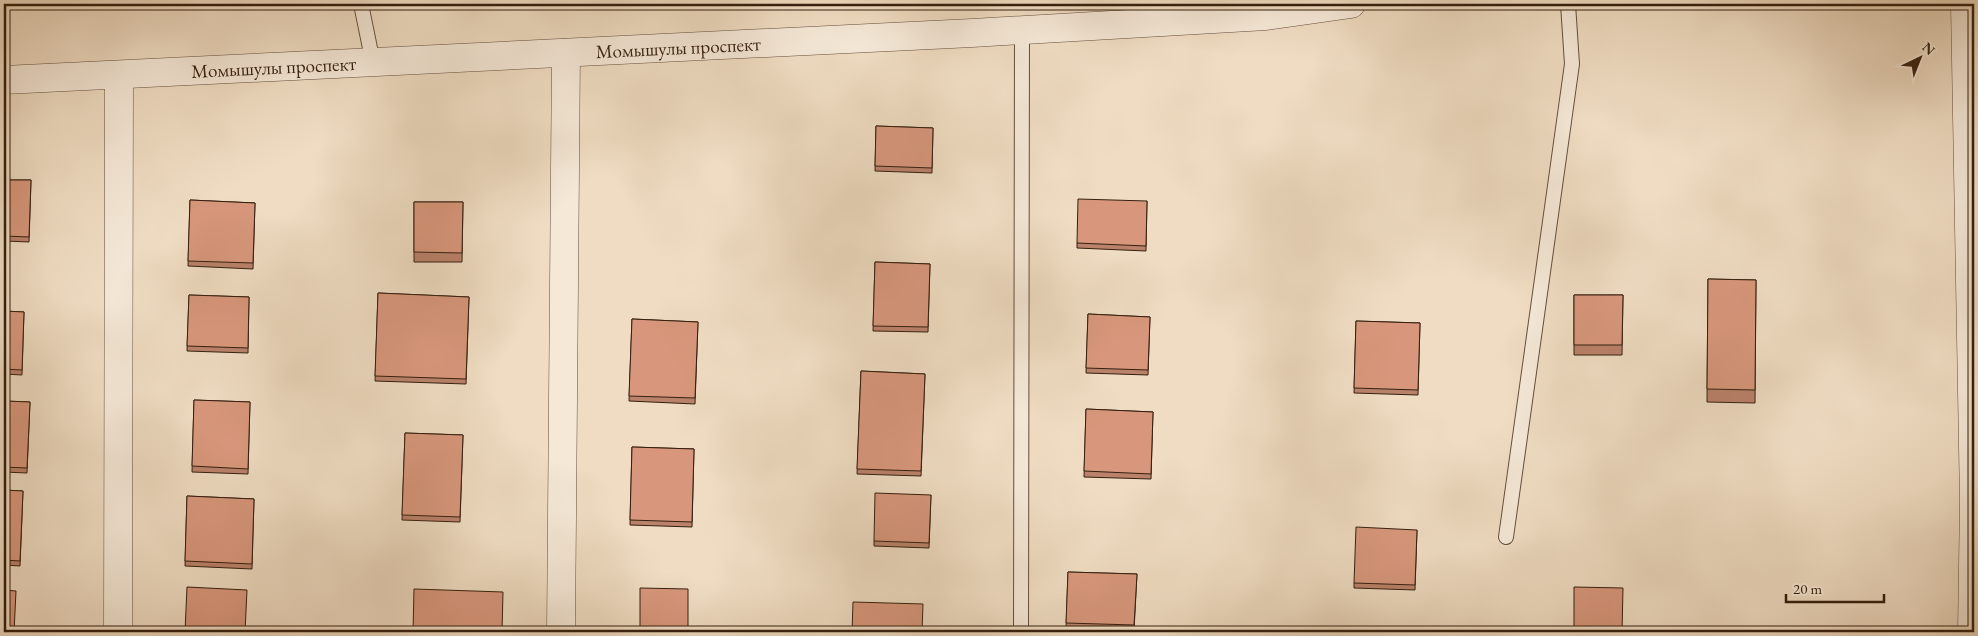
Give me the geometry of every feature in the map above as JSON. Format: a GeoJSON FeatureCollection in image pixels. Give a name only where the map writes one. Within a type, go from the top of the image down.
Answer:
{"type":"FeatureCollection","features":[{"type":"Feature","properties":{"kind":"street","name":"Момышулы проспект"},"geometry":{"type":"LineString","coordinates":[[4,80],[1022,30],[1266,16],[1351,4]]}},
{"type":"Feature","properties":{"kind":"street"},"geometry":{"type":"LineString","coordinates":[[1965,4],[1974,502],[1972,632]]}},
{"type":"Feature","properties":{"kind":"street"},"geometry":{"type":"LineString","coordinates":[[561,632],[566,53]]}},
{"type":"Feature","properties":{"kind":"street"},"geometry":{"type":"LineString","coordinates":[[118,632],[119,75]]}},
{"type":"Feature","properties":{"kind":"lane"},"geometry":{"type":"LineString","coordinates":[[361,4],[374,63]]}},
{"type":"Feature","properties":{"kind":"lane"},"geometry":{"type":"LineString","coordinates":[[1506,537],[1572,64],[1568,4]]}},
{"type":"Feature","properties":{"kind":"lane"},"geometry":{"type":"LineString","coordinates":[[1021,632],[1022,30]]}},
{"type":"Feature","properties":{"kind":"building"},"geometry":{"type":"Polygon","coordinates":[[[876,126],[933,128],[932,168],[875,166],[876,126]]]}},
{"type":"Feature","properties":{"kind":"building"},"geometry":{"type":"Polygon","coordinates":[[[4,180],[31,180],[29,237],[4,236],[4,180]]]}},
{"type":"Feature","properties":{"kind":"building"},"geometry":{"type":"Polygon","coordinates":[[[1078,199],[1147,201],[1146,246],[1077,243],[1078,199]]]}},
{"type":"Feature","properties":{"kind":"building"},"geometry":{"type":"Polygon","coordinates":[[[190,200],[255,203],[253,263],[188,261],[190,200]]]}},
{"type":"Feature","properties":{"kind":"building"},"geometry":{"type":"Polygon","coordinates":[[[414,202],[463,202],[462,253],[414,252],[414,202]]]}},
{"type":"Feature","properties":{"kind":"building"},"geometry":{"type":"Polygon","coordinates":[[[875,262],[930,264],[928,327],[873,326],[875,262]]]}},
{"type":"Feature","properties":{"kind":"building"},"geometry":{"type":"Polygon","coordinates":[[[1708,279],[1756,280],[1755,390],[1707,389],[1708,279]]]}},
{"type":"Feature","properties":{"kind":"building"},"geometry":{"type":"Polygon","coordinates":[[[378,293],[469,297],[466,379],[375,376],[378,293]]]}},
{"type":"Feature","properties":{"kind":"building"},"geometry":{"type":"Polygon","coordinates":[[[189,295],[249,297],[248,348],[187,346],[189,295]]]}},
{"type":"Feature","properties":{"kind":"building"},"geometry":{"type":"Polygon","coordinates":[[[1574,295],[1623,295],[1622,345],[1574,345],[1574,295]]]}},
{"type":"Feature","properties":{"kind":"building"},"geometry":{"type":"Polygon","coordinates":[[[4,311],[24,312],[22,370],[4,369],[4,311]]]}},
{"type":"Feature","properties":{"kind":"building"},"geometry":{"type":"Polygon","coordinates":[[[1088,314],[1150,317],[1148,370],[1086,368],[1088,314]]]}},
{"type":"Feature","properties":{"kind":"building"},"geometry":{"type":"Polygon","coordinates":[[[632,319],[698,322],[695,398],[629,396],[632,319]]]}},
{"type":"Feature","properties":{"kind":"building"},"geometry":{"type":"Polygon","coordinates":[[[1356,321],[1420,323],[1418,390],[1354,388],[1356,321]]]}},
{"type":"Feature","properties":{"kind":"building"},"geometry":{"type":"Polygon","coordinates":[[[861,371],[925,374],[921,471],[857,469],[861,371]]]}},
{"type":"Feature","properties":{"kind":"building"},"geometry":{"type":"Polygon","coordinates":[[[194,400],[250,402],[248,469],[192,466],[194,400]]]}},
{"type":"Feature","properties":{"kind":"building"},"geometry":{"type":"Polygon","coordinates":[[[4,401],[30,402],[27,468],[4,467],[4,401]]]}},
{"type":"Feature","properties":{"kind":"building"},"geometry":{"type":"Polygon","coordinates":[[[1086,409],[1153,412],[1151,474],[1084,471],[1086,409]]]}},
{"type":"Feature","properties":{"kind":"building"},"geometry":{"type":"Polygon","coordinates":[[[405,433],[463,435],[460,517],[402,515],[405,433]]]}},
{"type":"Feature","properties":{"kind":"building"},"geometry":{"type":"Polygon","coordinates":[[[632,447],[694,449],[692,522],[630,520],[632,447]]]}},
{"type":"Feature","properties":{"kind":"building"},"geometry":{"type":"Polygon","coordinates":[[[4,490],[23,491],[20,561],[4,560],[4,490]]]}},
{"type":"Feature","properties":{"kind":"building"},"geometry":{"type":"Polygon","coordinates":[[[875,493],[931,495],[929,543],[874,541],[875,493]]]}},
{"type":"Feature","properties":{"kind":"building"},"geometry":{"type":"Polygon","coordinates":[[[187,496],[254,499],[252,564],[185,561],[187,496]]]}},
{"type":"Feature","properties":{"kind":"building"},"geometry":{"type":"Polygon","coordinates":[[[1356,527],[1417,530],[1415,585],[1354,583],[1356,527]]]}},
{"type":"Feature","properties":{"kind":"building"},"geometry":{"type":"Polygon","coordinates":[[[1068,572],[1137,574],[1134,625],[1066,623],[1068,572]]]}},
{"type":"Feature","properties":{"kind":"building"},"geometry":{"type":"Polygon","coordinates":[[[187,587],[247,590],[245,632],[185,632],[187,587]]]}},
{"type":"Feature","properties":{"kind":"building"},"geometry":{"type":"Polygon","coordinates":[[[1574,587],[1623,588],[1622,632],[1574,632],[1574,587]]]}},
{"type":"Feature","properties":{"kind":"building"},"geometry":{"type":"Polygon","coordinates":[[[640,588],[688,589],[688,632],[640,632],[640,588]]]}},
{"type":"Feature","properties":{"kind":"building"},"geometry":{"type":"Polygon","coordinates":[[[414,589],[503,592],[502,632],[413,632],[414,589]]]}},
{"type":"Feature","properties":{"kind":"building"},"geometry":{"type":"Polygon","coordinates":[[[4,590],[16,591],[14,632],[4,632],[4,590]]]}},
{"type":"Feature","properties":{"kind":"building"},"geometry":{"type":"Polygon","coordinates":[[[853,602],[923,604],[922,632],[852,632],[853,602]]]}}]}
